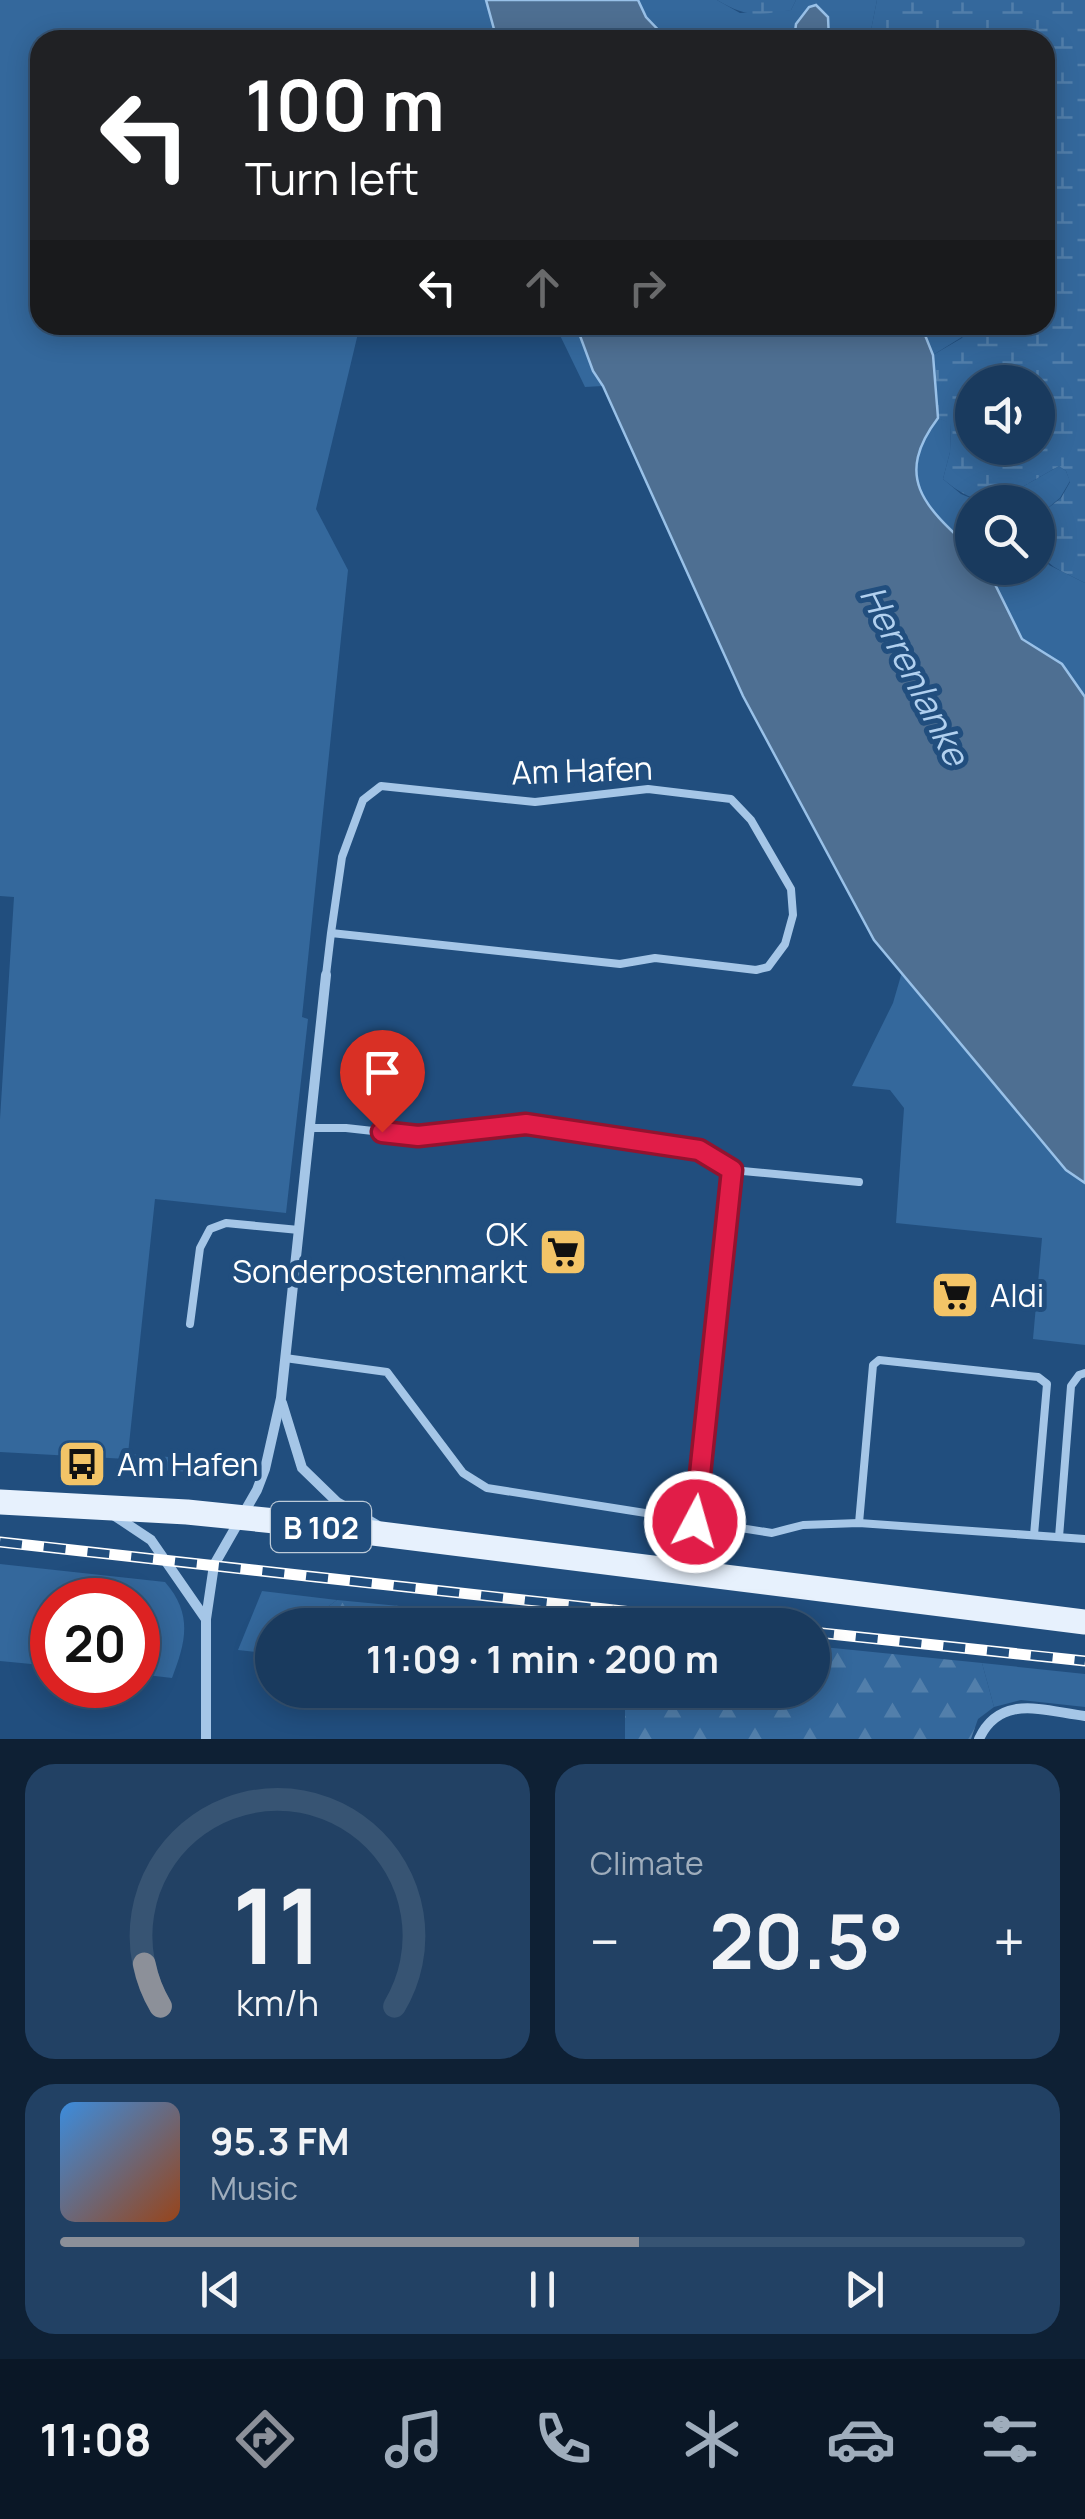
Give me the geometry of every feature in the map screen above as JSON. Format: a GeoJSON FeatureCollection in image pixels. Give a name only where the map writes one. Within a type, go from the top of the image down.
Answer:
{"type":"FeatureCollection","features":[{"type":"Feature","properties":{"kind":"main road","name":"B 102"},"geometry":{"type":"LineString","coordinates":[[0,1502],[242,1518],[1085,1622]]}},
{"type":"Feature","properties":{"kind":"street","name":"Am Hafen"},"geometry":{"type":"LineString","coordinates":[[206,1739],[206,1618],[214,1565],[266,1469],[280,1398],[326,976]]}},
{"type":"Feature","properties":{"kind":"street"},"geometry":{"type":"LineString","coordinates":[[280,1398],[302,1468],[337,1502],[400,1538]]}},
{"type":"Feature","properties":{"kind":"street"},"geometry":{"type":"LineString","coordinates":[[104,1508],[151,1540],[206,1618]]}},
{"type":"Feature","properties":{"kind":"street"},"geometry":{"type":"LineString","coordinates":[[979,1739],[986,1722],[1015,1708],[1085,1716]]}},
{"type":"Feature","properties":{"kind":"lane","name":"Am Hafen"},"geometry":{"type":"LineString","coordinates":[[326,976],[330,933],[342,857],[363,800],[381,786],[535,802],[648,789],[731,799],[751,820],[791,889],[793,915],[785,944],[768,967],[756,970],[655,958],[620,964],[330,933]]}},
{"type":"Feature","properties":{"kind":"lane"},"geometry":{"type":"LineString","coordinates":[[311,1128],[418,1136],[526,1124],[699,1150],[732,1170],[858,1182]]}},
{"type":"Feature","properties":{"kind":"lane"},"geometry":{"type":"LineString","coordinates":[[695,1522],[732,1170]]}},
{"type":"Feature","properties":{"kind":"lane"},"geometry":{"type":"LineString","coordinates":[[190,1324],[200,1248],[210,1229],[226,1223],[299,1230]]}},
{"type":"Feature","properties":{"kind":"lane"},"geometry":{"type":"LineString","coordinates":[[285,1358],[387,1372],[463,1473],[487,1488],[772,1533],[803,1525],[859,1523],[1085,1540]]}},
{"type":"Feature","properties":{"kind":"lane"},"geometry":{"type":"LineString","coordinates":[[859,1523],[872,1366],[879,1360],[1038,1377],[1047,1384],[1034,1535]]}},
{"type":"Feature","properties":{"kind":"lane"},"geometry":{"type":"LineString","coordinates":[[1060,1537],[1072,1386],[1085,1373]]}},
{"type":"Feature","properties":{"kind":"green space"},"geometry":{"type":"Polygon","coordinates":[[[0,0],[486,0],[494,30],[30,30],[30,335],[358,335],[316,509],[348,570],[302,1017],[308,1019],[286,1213],[155,1199],[128,1454],[251,1463],[237,1475],[160,1470],[127,1459],[0,1452],[0,1119],[14,897],[0,896],[0,0]]]}},
{"type":"Feature","properties":{"kind":"green space"},"geometry":{"type":"Polygon","coordinates":[[[638,0],[717,0],[740,13],[791,10],[796,0],[877,0],[871,30],[829,30],[828,17],[796,24],[795,30],[658,30],[638,0]]]}},
{"type":"Feature","properties":{"kind":"green space"},"geometry":{"type":"Polygon","coordinates":[[[717,0],[796,0],[791,10],[761,14],[737,10],[717,0]]]}},
{"type":"Feature","properties":{"kind":"green space"},"geometry":{"type":"Polygon","coordinates":[[[877,0],[1085,0],[1085,583],[1055,568],[1055,503],[1070,482],[1066,471],[1059,466],[1026,485],[955,485],[955,488],[943,479],[950,452],[951,424],[938,418],[933,355],[964,335],[1055,335],[1055,30],[871,30],[877,0]]]}},
{"type":"Feature","properties":{"kind":"green space"},"geometry":{"type":"Polygon","coordinates":[[[560,335],[580,335],[603,386],[585,387],[560,335]]]}},
{"type":"Feature","properties":{"kind":"green space"},"geometry":{"type":"Polygon","coordinates":[[[925,335],[963,335],[962,337],[933,355],[925,335]]]}},
{"type":"Feature","properties":{"kind":"green space"},"geometry":{"type":"Polygon","coordinates":[[[938,418],[951,423],[950,452],[943,479],[955,489],[955,534],[929,506],[921,491],[917,475],[924,439],[938,418]]]}},
{"type":"Feature","properties":{"kind":"green space"},"geometry":{"type":"Polygon","coordinates":[[[1059,466],[1070,481],[1055,502],[1055,485],[1026,485],[1059,466]]]}},
{"type":"Feature","properties":{"kind":"green space"},"geometry":{"type":"Polygon","coordinates":[[[1055,568],[1085,583],[1085,697],[1062,664],[1022,639],[995,585],[1055,585],[1055,568]]]}},
{"type":"Feature","properties":{"kind":"green space"},"geometry":{"type":"Polygon","coordinates":[[[902,972],[1066,1170],[1085,1183],[1085,1345],[1033,1339],[1042,1238],[896,1223],[904,1108],[890,1090],[852,1086],[893,1003],[902,972]]]}},
{"type":"Feature","properties":{"kind":"green space"},"geometry":{"type":"Polygon","coordinates":[[[0,1564],[128,1578],[30,1578],[30,1664],[0,1661],[0,1564]]]}},
{"type":"Feature","properties":{"kind":"green space"},"geometry":{"type":"Polygon","coordinates":[[[160,1581],[174,1594],[183,1617],[181,1652],[172,1678],[160,1677],[160,1581]]]}},
{"type":"Feature","properties":{"kind":"green space"},"geometry":{"type":"Polygon","coordinates":[[[262,1591],[337,1600],[326,1608],[255,1608],[262,1591]]]}},
{"type":"Feature","properties":{"kind":"green space"},"geometry":{"type":"Polygon","coordinates":[[[337,1600],[419,1608],[326,1608],[337,1600]]]}},
{"type":"Feature","properties":{"kind":"green space"},"geometry":{"type":"Polygon","coordinates":[[[255,1608],[255,1652],[238,1650],[255,1608]]]}},
{"type":"Feature","properties":{"kind":"green space"},"geometry":{"type":"Polygon","coordinates":[[[830,1648],[982,1663],[994,1707],[978,1719],[971,1739],[625,1739],[625,1708],[830,1708],[830,1648]]]}},
{"type":"Feature","properties":{"kind":"green space"},"geometry":{"type":"Polygon","coordinates":[[[982,1663],[1085,1674],[1085,1707],[1021,1700],[994,1707],[982,1663]]]}},
{"type":"Feature","properties":{"kind":"water"},"geometry":{"type":"Polygon","coordinates":[[[486,0],[638,0],[658,30],[494,30],[486,0]]]}},
{"type":"Feature","properties":{"kind":"water"},"geometry":{"type":"Polygon","coordinates":[[[816,5],[828,17],[829,30],[795,30],[809,7],[816,5]]]}},
{"type":"Feature","properties":{"kind":"water","name":"Herrenlanke"},"geometry":{"type":"Polygon","coordinates":[[[580,335],[925,335],[933,355],[938,418],[924,439],[917,475],[929,506],[955,534],[955,585],[995,585],[1022,639],[1062,664],[1085,697],[1085,1183],[1066,1170],[874,940],[743,696],[580,335]]]}},
{"type":"Feature","properties":{"kind":"railway"},"geometry":{"type":"LineString","coordinates":[[0,1542],[596,1608]]}},
{"type":"Feature","properties":{"kind":"railway"},"geometry":{"type":"LineString","coordinates":[[830,1634],[1085,1661]]}},
{"type":"Feature","properties":{"kind":"place","name":"OK Sonderpostenmarkt"},"geometry":{"type":"Point","coordinates":[563,1252]}},
{"type":"Feature","properties":{"kind":"place","name":"Aldi"},"geometry":{"type":"Point","coordinates":[955,1295]}},
{"type":"Feature","properties":{"kind":"place","name":"Am Hafen"},"geometry":{"type":"Point","coordinates":[82,1464]}},
{"type":"Feature","properties":{"kind":"route"},"geometry":{"type":"LineString","coordinates":[[382,1132],[418,1136],[526,1124],[699,1150],[732,1170],[695,1522]]}}]}
